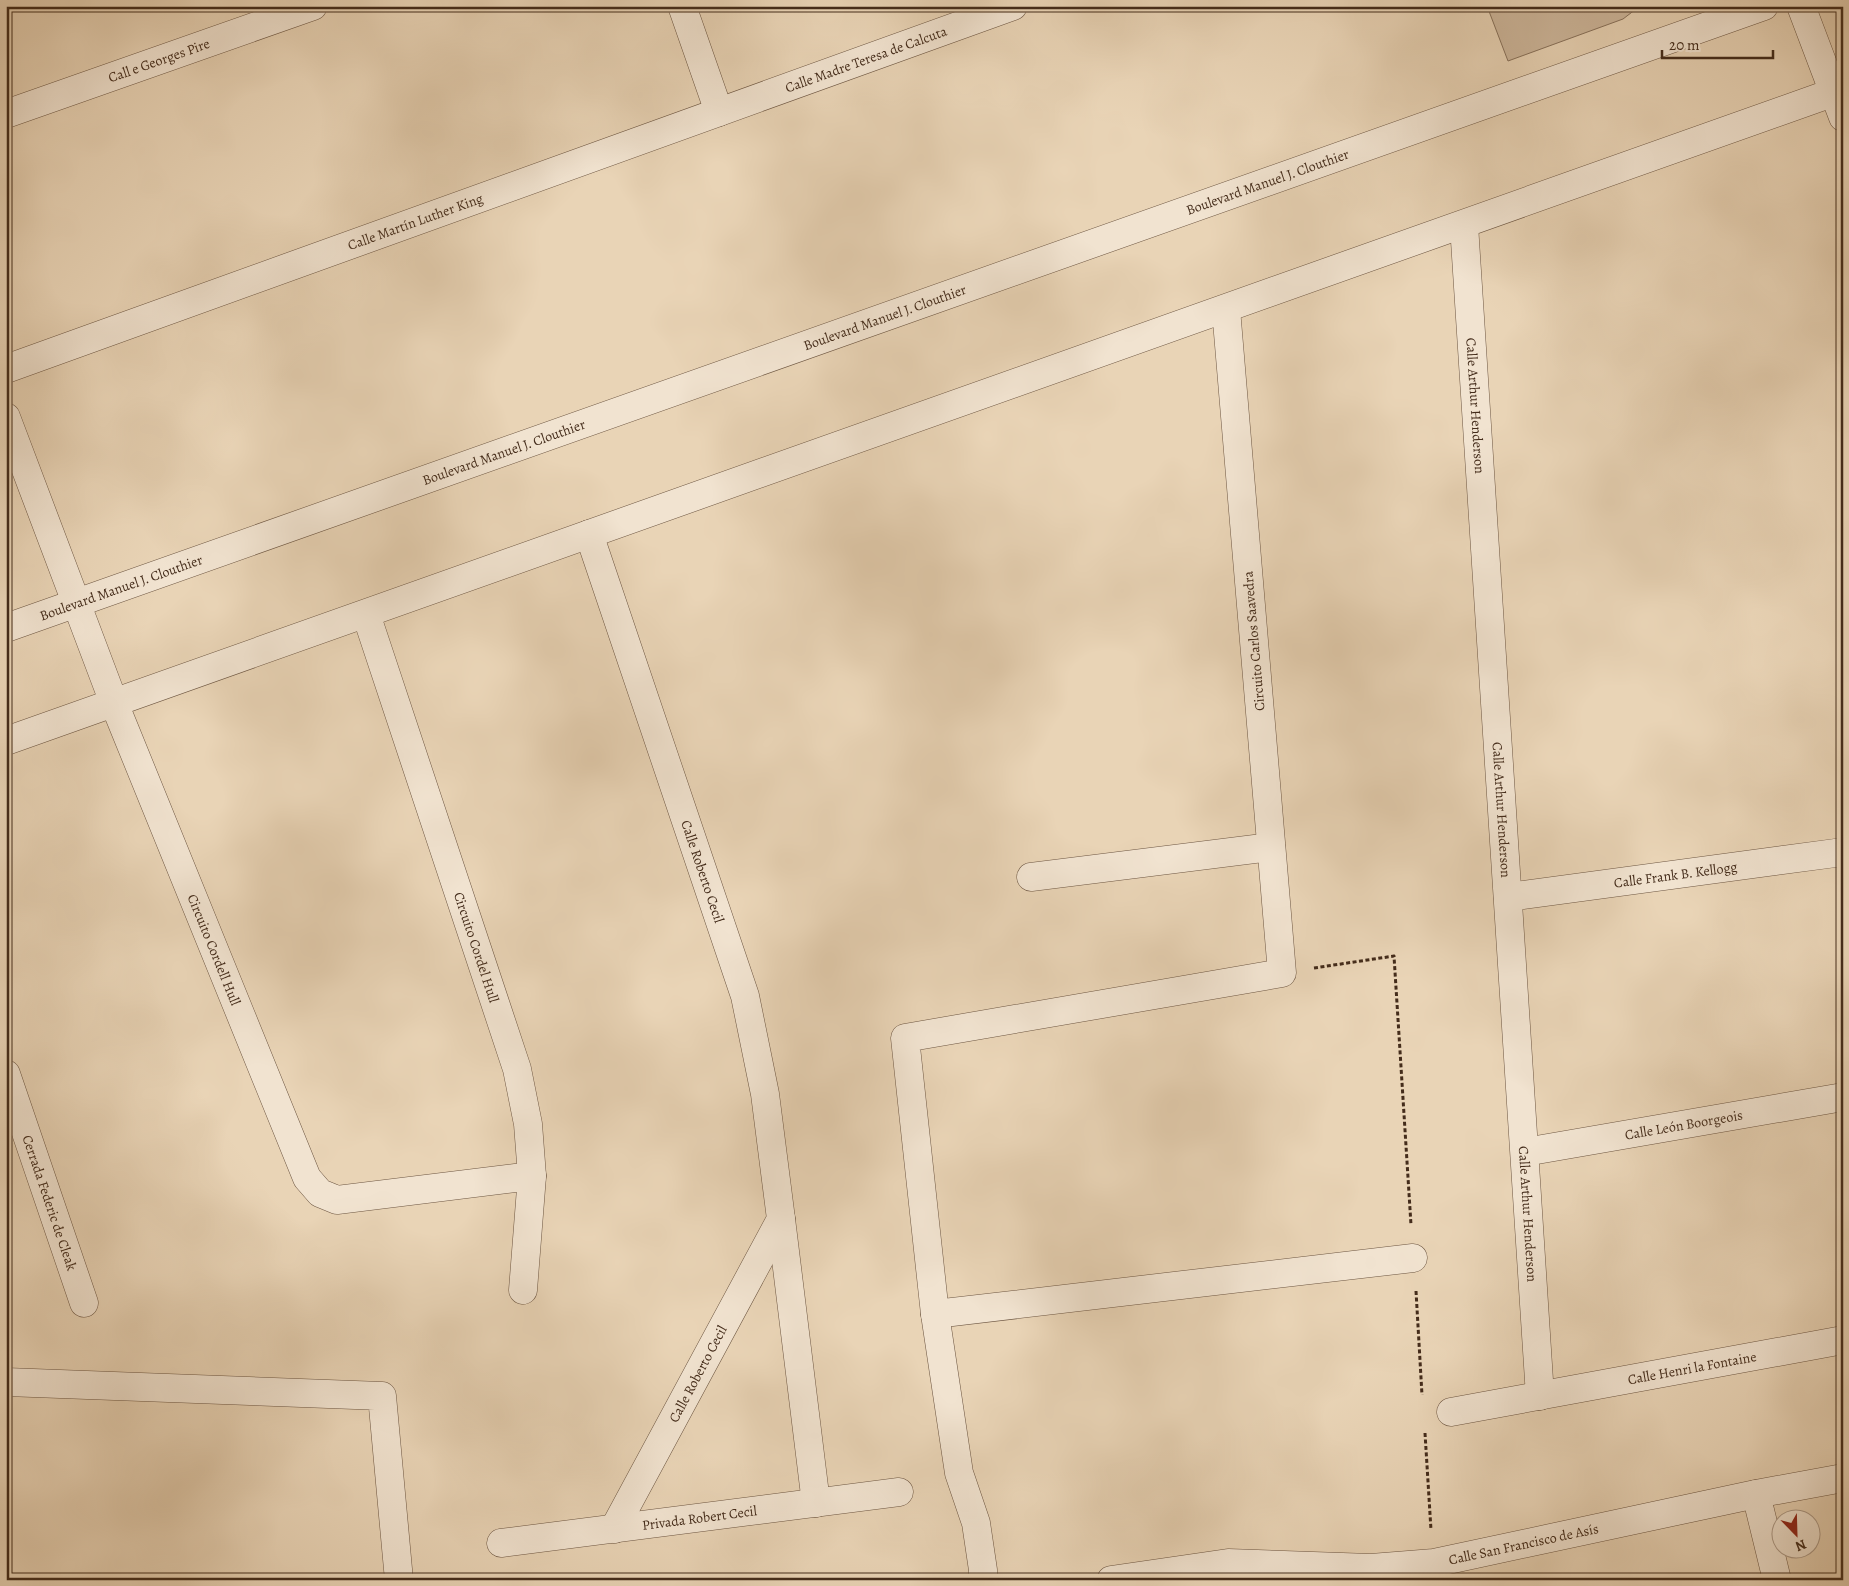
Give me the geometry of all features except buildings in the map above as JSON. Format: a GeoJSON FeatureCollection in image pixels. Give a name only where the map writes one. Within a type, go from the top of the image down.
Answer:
{"type":"FeatureCollection","features":[{"type":"Feature","properties":{"kind":"street","name":"Call e Georges Pire"},"geometry":{"type":"LineString","coordinates":[[6,114],[313,6]]}},
{"type":"Feature","properties":{"kind":"street"},"geometry":{"type":"LineString","coordinates":[[682,6],[719,112]]}},
{"type":"Feature","properties":{"kind":"street","name":"Calle Madre Teresa de Calcuta"},"geometry":{"type":"LineString","coordinates":[[719,112],[1013,6]]}},
{"type":"Feature","properties":{"kind":"street","name":"Boulevard Manuel J. Clouthier"},"geometry":{"type":"LineString","coordinates":[[6,628],[1764,6]]}},
{"type":"Feature","properties":{"kind":"street"},"geometry":{"type":"LineString","coordinates":[[6,741],[1464,225],[1840,99],[1801,6]]}},
{"type":"Feature","properties":{"kind":"street","name":"Calle Martín Luther King"},"geometry":{"type":"LineString","coordinates":[[6,369],[719,112]]}},
{"type":"Feature","properties":{"kind":"street","name":"Calle Arthur Henderson"},"geometry":{"type":"LineString","coordinates":[[1464,225],[1540,1396]]}},
{"type":"Feature","properties":{"kind":"street","name":"Circuito Carlos Saavedra"},"geometry":{"type":"LineString","coordinates":[[1226,309],[1282,973]]}},
{"type":"Feature","properties":{"kind":"street","name":"Circuito Cordell Hull"},"geometry":{"type":"LineString","coordinates":[[6,417],[114,703],[307,1178],[320,1193],[337,1200],[532,1176]]}},
{"type":"Feature","properties":{"kind":"street","name":"Calle Roberto Cecil"},"geometry":{"type":"LineString","coordinates":[[589,534],[745,996],[764,1094],[816,1503]]}},
{"type":"Feature","properties":{"kind":"street","name":"Circuito Cordel Hull"},"geometry":{"type":"LineString","coordinates":[[366,614],[517,1069],[528,1124],[532,1176],[523,1290]]}},
{"type":"Feature","properties":{"kind":"street"},"geometry":{"type":"LineString","coordinates":[[1031,878],[1271,847]]}},
{"type":"Feature","properties":{"kind":"street","name":"Calle Frank B. Kellogg"},"geometry":{"type":"LineString","coordinates":[[1508,897],[1843,852]]}},
{"type":"Feature","properties":{"kind":"street"},"geometry":{"type":"LineString","coordinates":[[983,1580],[976,1523],[959,1473],[935,1314],[905,1038],[1282,973]]}},
{"type":"Feature","properties":{"kind":"street","name":"Cerrada Federic de Cleak"},"geometry":{"type":"LineString","coordinates":[[6,1074],[84,1303]]}},
{"type":"Feature","properties":{"kind":"street","name":"Calle León Boorgeois"},"geometry":{"type":"LineString","coordinates":[[1525,1152],[1843,1097]]}},
{"type":"Feature","properties":{"kind":"street","name":"Calle Roberto Cecil"},"geometry":{"type":"LineString","coordinates":[[614,1529],[781,1219]]}},
{"type":"Feature","properties":{"kind":"street"},"geometry":{"type":"LineString","coordinates":[[935,1314],[1413,1258]]}},
{"type":"Feature","properties":{"kind":"street","name":"Calle Henri la Fontaine"},"geometry":{"type":"LineString","coordinates":[[1451,1412],[1843,1340]]}},
{"type":"Feature","properties":{"kind":"street"},"geometry":{"type":"LineString","coordinates":[[6,1382],[382,1396],[399,1580]]}},
{"type":"Feature","properties":{"kind":"street","name":"Calle San Francisco de Asís"},"geometry":{"type":"LineString","coordinates":[[1111,1580],[1228,1563],[1372,1574],[1434,1563],[1756,1494],[1843,1478]]}},
{"type":"Feature","properties":{"kind":"street","name":"Privada Robert Cecil"},"geometry":{"type":"LineString","coordinates":[[501,1543],[899,1492]]}},
{"type":"Feature","properties":{"kind":"street"},"geometry":{"type":"LineString","coordinates":[[1756,1494],[1777,1580]]}},
{"type":"Feature","properties":{"kind":"path"},"geometry":{"type":"LineString","coordinates":[[1282,973],[1394,956]]}},
{"type":"Feature","properties":{"kind":"shaded area"},"geometry":{"type":"Polygon","coordinates":[[[1487,6],[1640,6],[1623,19],[1508,61],[1487,6]]]}}]}
